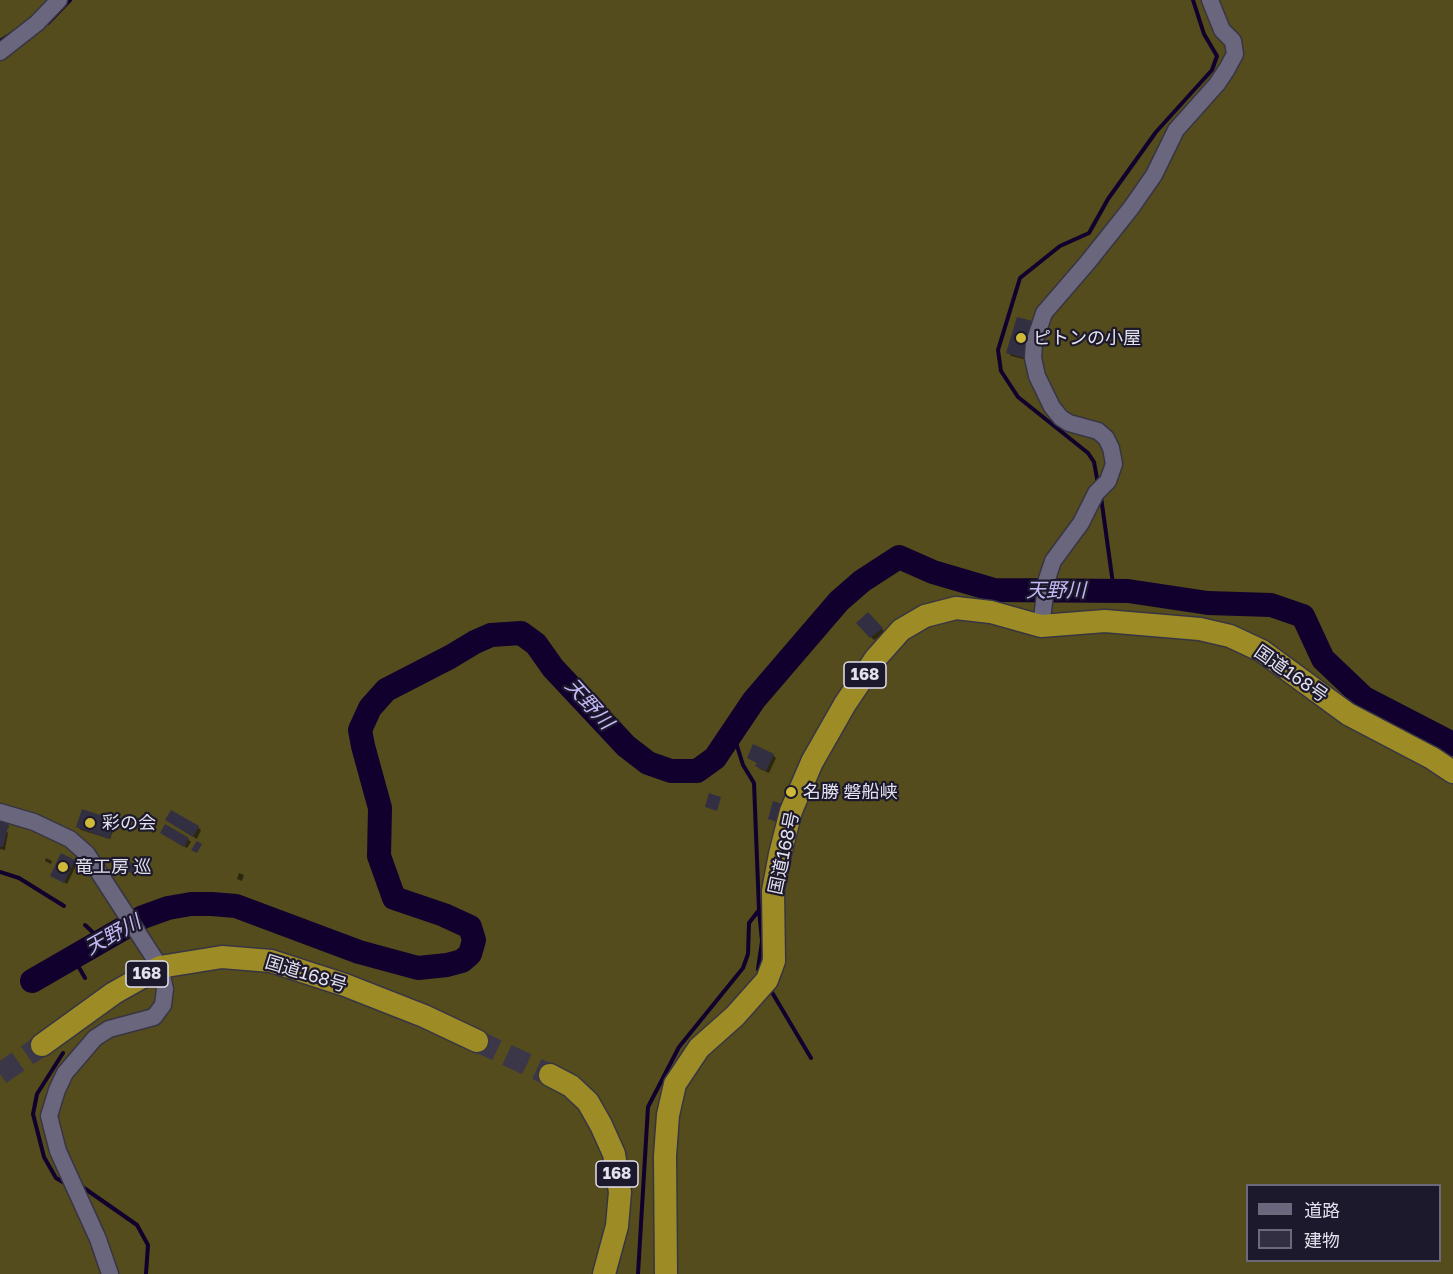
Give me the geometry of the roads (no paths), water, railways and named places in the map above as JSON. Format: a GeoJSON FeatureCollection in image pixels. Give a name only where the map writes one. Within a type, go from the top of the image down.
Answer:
{"type":"FeatureCollection","features":[{"type":"Feature","properties":{"kind":"highway","name":"国道168号"},"geometry":{"type":"LineString","coordinates":[[666,1274],[665,1156],[668,1115],[675,1084],[699,1048],[735,1016],[767,980],[774,962],[773,891],[791,811],[812,762],[845,704],[876,658],[901,630],[925,616],[956,608],[1042,620],[1105,621],[1200,629],[1230,636],[1262,651],[1348,714],[1432,758],[1453,772]]}},
{"type":"Feature","properties":{"kind":"highway","name":"国道168号"},"geometry":{"type":"LineString","coordinates":[[42,1045],[114,993],[153,958],[222,957],[271,961],[345,985],[424,1016],[477,1041]]}},
{"type":"Feature","properties":{"kind":"highway","name":"168"},"geometry":{"type":"LineString","coordinates":[[549,1075],[571,1086],[588,1102],[614,1154],[620,1192],[617,1226],[604,1274]]}},
{"type":"Feature","properties":{"kind":"street"},"geometry":{"type":"LineString","coordinates":[[0,52],[37,23],[59,0]]}},
{"type":"Feature","properties":{"kind":"street"},"geometry":{"type":"LineString","coordinates":[[1042,620],[1047,579],[1053,561],[1081,523],[1096,494],[1107,481],[1114,464],[1111,448],[1106,438],[1098,431],[1069,423],[1061,418],[1052,407],[1037,376],[1033,358],[1034,343],[1044,313],[1131,208],[1154,175],[1176,130],[1217,84],[1235,54],[1233,41],[1222,30],[1210,0]]}},
{"type":"Feature","properties":{"kind":"street"},"geometry":{"type":"LineString","coordinates":[[0,812],[34,822],[70,839],[87,854],[153,958],[165,989],[163,1005],[154,1017],[109,1029],[95,1038],[65,1073],[49,1116],[58,1151],[98,1239],[110,1274]]}},
{"type":"Feature","properties":{"kind":"waterway"},"geometry":{"type":"LineString","coordinates":[[48,23],[70,0]]}},
{"type":"Feature","properties":{"kind":"waterway"},"geometry":{"type":"LineString","coordinates":[[1098,484],[1094,462],[1088,453],[1018,397],[1001,371],[998,350],[1020,278],[1060,246],[1089,233],[1108,199],[1156,132],[1212,70],[1217,56],[1204,34],[1193,0]]}},
{"type":"Feature","properties":{"kind":"waterway"},"geometry":{"type":"LineString","coordinates":[[0,41],[16,31]]}},
{"type":"Feature","properties":{"kind":"waterway"},"geometry":{"type":"LineString","coordinates":[[1101,497],[1114,591]]}},
{"type":"Feature","properties":{"kind":"waterway","name":"天野川"},"geometry":{"type":"LineString","coordinates":[[32,981],[143,917],[168,908],[191,904],[236,906],[359,952],[418,968],[462,961],[470,954],[474,940],[470,927],[444,915],[394,898],[379,856],[380,808],[360,730],[370,708],[386,690],[491,635],[521,633],[536,644],[553,668],[626,746],[648,763],[671,771],[697,771],[715,758],[754,700],[839,601],[862,581],[899,557],[933,572],[994,590],[1128,591],[1208,603],[1271,605],[1303,616],[1323,659],[1364,698],[1453,744]]}},
{"type":"Feature","properties":{"kind":"waterway"},"geometry":{"type":"LineString","coordinates":[[733,733],[743,765],[754,783],[762,941],[758,969],[761,975]]}},
{"type":"Feature","properties":{"kind":"waterway"},"geometry":{"type":"LineString","coordinates":[[0,872],[19,878],[64,906]]}},
{"type":"Feature","properties":{"kind":"waterway"},"geometry":{"type":"LineString","coordinates":[[638,1274],[648,1107],[679,1047],[743,968],[748,954],[749,923],[759,910]]}},
{"type":"Feature","properties":{"kind":"waterway"},"geometry":{"type":"LineString","coordinates":[[85,925],[101,940]]}},
{"type":"Feature","properties":{"kind":"waterway"},"geometry":{"type":"LineString","coordinates":[[73,957],[85,978]]}},
{"type":"Feature","properties":{"kind":"waterway"},"geometry":{"type":"LineString","coordinates":[[770,989],[811,1058]]}},
{"type":"Feature","properties":{"kind":"waterway"},"geometry":{"type":"LineString","coordinates":[[63,1053],[37,1094],[33,1114],[44,1157],[56,1178],[66,1184]]}},
{"type":"Feature","properties":{"kind":"waterway"},"geometry":{"type":"LineString","coordinates":[[84,1188],[137,1225],[148,1245],[146,1274]]}},
{"type":"Feature","properties":{"kind":"tunnel"},"geometry":{"type":"LineString","coordinates":[[477,1041],[550,1075]]}},
{"type":"Feature","properties":{"kind":"tunnel"},"geometry":{"type":"LineString","coordinates":[[0,1074],[42,1045]]}},
{"type":"Feature","properties":{"kind":"place","name":"ピトンの小屋"},"geometry":{"type":"Point","coordinates":[1021,338]}},
{"type":"Feature","properties":{"kind":"place","name":"名勝 磐船峡"},"geometry":{"type":"Point","coordinates":[791,792]}},
{"type":"Feature","properties":{"kind":"place","name":"彩の会"},"geometry":{"type":"Point","coordinates":[90,823]}},
{"type":"Feature","properties":{"kind":"place","name":"竜工房 巡"},"geometry":{"type":"Point","coordinates":[63,867]}}]}
